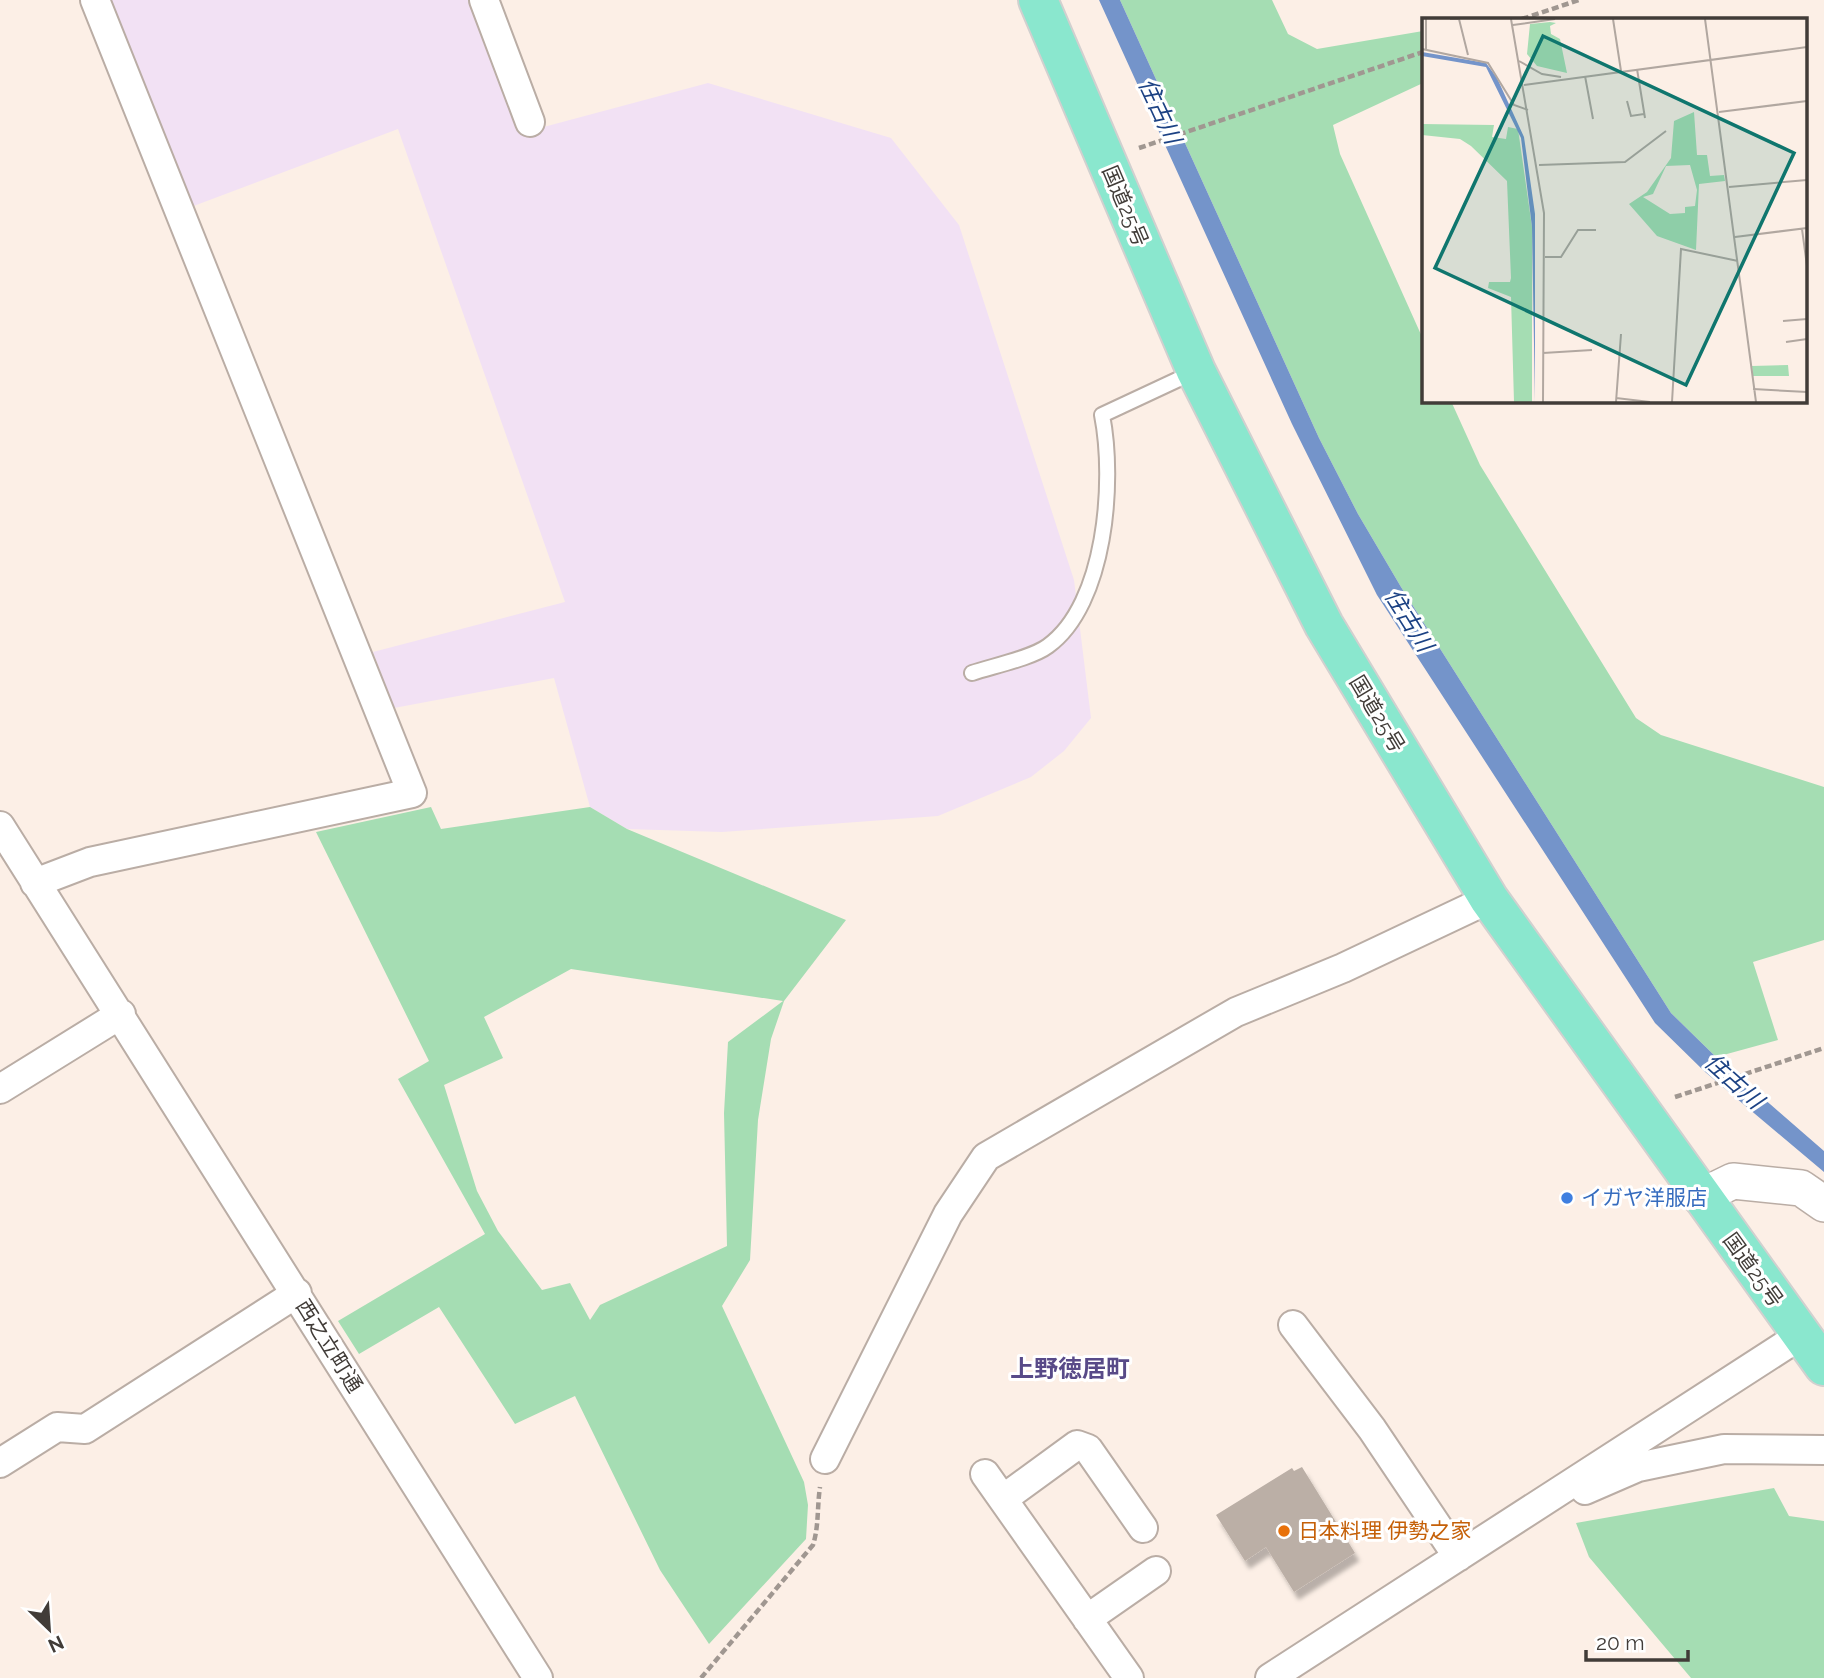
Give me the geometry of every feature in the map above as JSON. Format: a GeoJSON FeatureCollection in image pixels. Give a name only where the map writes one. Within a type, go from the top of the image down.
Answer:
{"type":"FeatureCollection","features":[{"type":"Feature","properties":{"kind":"highway","name":"国道25号"},"geometry":{"type":"LineString","coordinates":[[1038,0],[1196,371],[1324,625],[1489,899],[1700,1197],[1824,1366]]}},
{"type":"Feature","properties":{"kind":"street"},"geometry":{"type":"LineString","coordinates":[[35,883],[90,862],[412,793],[95,0]]}},
{"type":"Feature","properties":{"kind":"street"},"geometry":{"type":"LineString","coordinates":[[484,0],[530,122]]}},
{"type":"Feature","properties":{"kind":"street","name":"西之立町通"},"geometry":{"type":"LineString","coordinates":[[0,826],[538,1678]]}},
{"type":"Feature","properties":{"kind":"street"},"geometry":{"type":"LineString","coordinates":[[825,1459],[948,1214],[986,1157],[1236,1012],[1355,962],[1489,899]]}},
{"type":"Feature","properties":{"kind":"street"},"geometry":{"type":"LineString","coordinates":[[0,1089],[121,1014]]}},
{"type":"Feature","properties":{"kind":"street"},"geometry":{"type":"LineString","coordinates":[[1700,1197],[1733,1181],[1801,1188],[1824,1204]]}},
{"type":"Feature","properties":{"kind":"street"},"geometry":{"type":"LineString","coordinates":[[0,1463],[57,1427],[85,1429],[297,1293]]}},
{"type":"Feature","properties":{"kind":"street"},"geometry":{"type":"LineString","coordinates":[[1293,1325],[1372,1429],[1458,1557]]}},
{"type":"Feature","properties":{"kind":"street"},"geometry":{"type":"LineString","coordinates":[[1270,1678],[1801,1335]]}},
{"type":"Feature","properties":{"kind":"street"},"geometry":{"type":"LineString","coordinates":[[1003,1499],[1077,1445],[1088,1449],[1143,1528]]}},
{"type":"Feature","properties":{"kind":"street"},"geometry":{"type":"LineString","coordinates":[[1514,1521],[1638,1467],[1724,1449],[1824,1450]]}},
{"type":"Feature","properties":{"kind":"street"},"geometry":{"type":"LineString","coordinates":[[985,1474],[1129,1678]]}},
{"type":"Feature","properties":{"kind":"street"},"geometry":{"type":"LineString","coordinates":[[1087,1619],[1156,1571]]}},
{"type":"Feature","properties":{"kind":"lane"},"geometry":{"type":"LineString","coordinates":[[972,673],[1047,648],[1077,618],[1106,527],[1108,460],[1102,415],[1196,371]]}},
{"type":"Feature","properties":{"kind":"path"},"geometry":{"type":"LineString","coordinates":[[1524,18],[1579,0]]}},
{"type":"Feature","properties":{"kind":"path"},"geometry":{"type":"LineString","coordinates":[[1106,161],[1422,52]]}},
{"type":"Feature","properties":{"kind":"path"},"geometry":{"type":"LineString","coordinates":[[1642,1114],[1679,1095],[1824,1048]]}},
{"type":"Feature","properties":{"kind":"path"},"geometry":{"type":"LineString","coordinates":[[701,1678],[813,1545],[825,1459]]}},
{"type":"Feature","properties":{"kind":"shaded area"},"geometry":{"type":"Polygon","coordinates":[[[111,0],[474,0],[525,132],[708,83],[891,138],[959,225],[1074,580],[1091,718],[1064,751],[1031,777],[938,816],[722,832],[627,829],[590,807],[554,678],[394,708],[373,652],[565,602],[398,129],[191,207],[111,0]]]}},
{"type":"Feature","properties":{"kind":"green space"},"geometry":{"type":"Polygon","coordinates":[[[1120,0],[1272,0],[1288,34],[1317,49],[1422,31],[1422,83],[1333,125],[1340,154],[1422,337],[1422,402],[1451,402],[1480,465],[1636,718],[1661,735],[1824,787],[1824,940],[1753,962],[1778,1040],[1716,1057],[1671,1013],[1401,587],[1358,514],[1319,438],[1120,0]]]}},
{"type":"Feature","properties":{"kind":"green space"},"geometry":{"type":"Polygon","coordinates":[[[431,807],[441,829],[590,807],[627,829],[846,920],[784,1001],[771,1039],[758,1120],[750,1260],[722,1306],[804,1482],[808,1505],[806,1539],[709,1644],[660,1570],[575,1396],[515,1424],[439,1307],[359,1354],[338,1321],[485,1234],[398,1079],[429,1061],[316,832],[431,807]],[[571,969],[484,1017],[503,1058],[444,1085],[477,1191],[498,1231],[542,1290],[570,1283],[590,1320],[600,1305],[727,1246],[724,1113],[728,1042],[783,1001],[571,969]]]}},
{"type":"Feature","properties":{"kind":"green space"},"geometry":{"type":"Polygon","coordinates":[[[1774,1488],[1789,1516],[1824,1521],[1824,1678],[1691,1678],[1589,1557],[1576,1523],[1774,1488]]]}},
{"type":"Feature","properties":{"kind":"water","name":"住古川"},"geometry":{"type":"Polygon","coordinates":[[[1099,0],[1120,0],[1319,438],[1358,514],[1401,587],[1671,1013],[1716,1057],[1824,1151],[1824,1172],[1704,1071],[1655,1023],[1377,595],[1292,424],[1099,0]]]}},
{"type":"Feature","properties":{"kind":"building","name":"日本料理 伊勢之家"},"geometry":{"type":"Polygon","coordinates":[[[1302,1467],[1355,1553],[1294,1592],[1266,1547],[1245,1561],[1216,1515],[1292,1468],[1294,1471],[1302,1467]]]}},
{"type":"Feature","properties":{"kind":"place","name":"イガヤ洋服店"},"geometry":{"type":"Point","coordinates":[1567,1198]}},
{"type":"Feature","properties":{"kind":"place","name":"日本料理 伊勢之家"},"geometry":{"type":"Point","coordinates":[1284,1531]}},
{"type":"Feature","properties":{"kind":"district","name":"上野徳居町"},"geometry":{"type":"Point","coordinates":[1070,1369]}}]}
